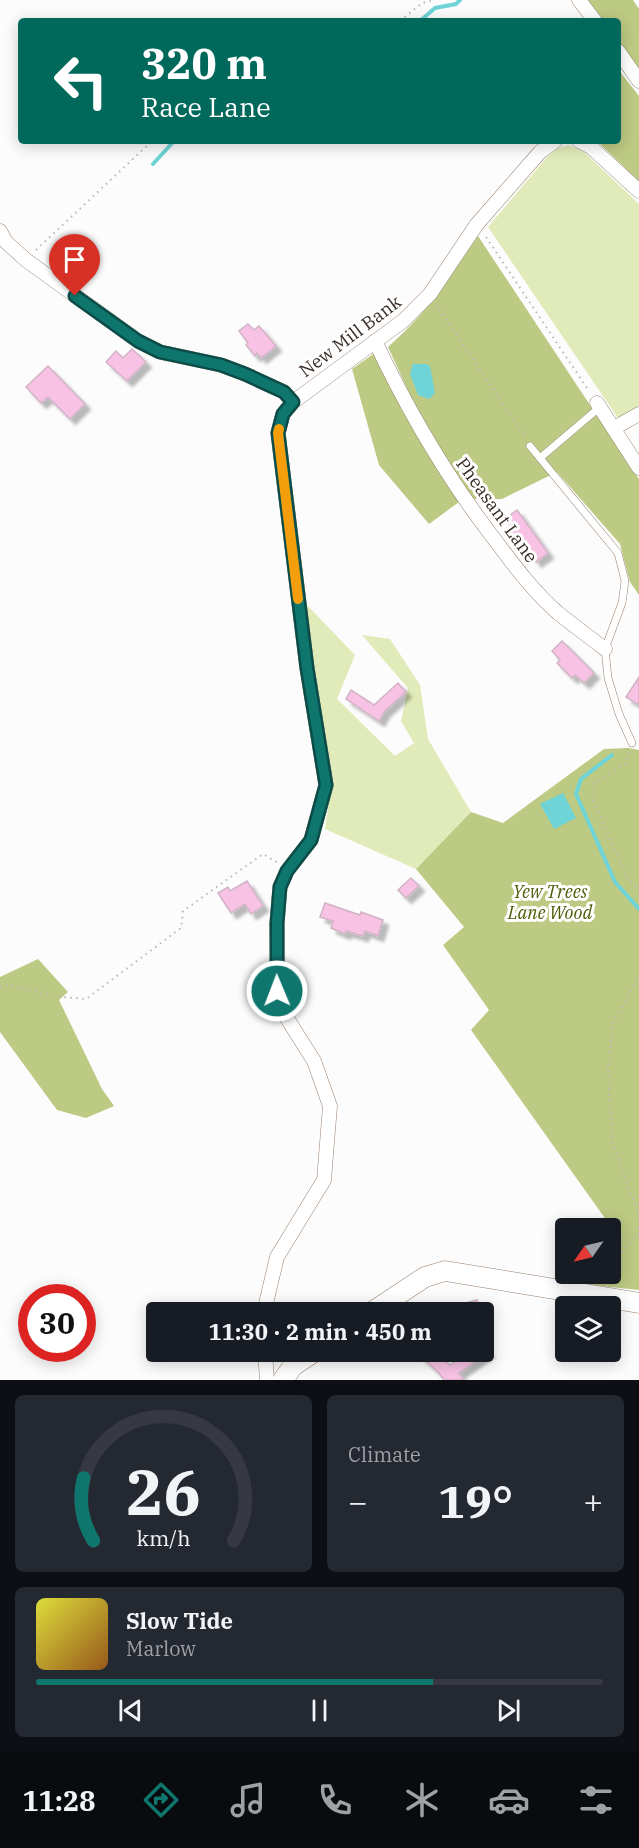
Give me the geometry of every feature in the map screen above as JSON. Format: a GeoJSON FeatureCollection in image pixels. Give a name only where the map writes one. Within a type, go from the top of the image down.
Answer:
{"type":"FeatureCollection","features":[{"type":"Feature","properties":{"kind":"street"},"geometry":{"type":"LineString","coordinates":[[579,0],[593,18]]}},
{"type":"Feature","properties":{"kind":"street"},"geometry":{"type":"LineString","coordinates":[[621,55],[639,81]]}},
{"type":"Feature","properties":{"kind":"street","name":"New Mill Bank"},"geometry":{"type":"LineString","coordinates":[[266,1302],[277,1257],[324,1180],[330,1106],[314,1061],[278,1004],[277,923],[280,887],[287,871],[311,840],[326,785],[307,668],[278,433],[283,414],[293,402],[403,321],[430,294],[477,224],[540,152],[551,144]]}},
{"type":"Feature","properties":{"kind":"street"},"geometry":{"type":"LineString","coordinates":[[585,144],[639,191]]}},
{"type":"Feature","properties":{"kind":"street"},"geometry":{"type":"LineString","coordinates":[[0,231],[6,242],[26,261],[138,341],[160,352],[221,365],[245,374],[284,392],[293,402]]}},
{"type":"Feature","properties":{"kind":"street","name":"Pheasant Lane"},"geometry":{"type":"LineString","coordinates":[[375,341],[398,388],[472,511],[518,571],[557,612],[605,649]]}},
{"type":"Feature","properties":{"kind":"street"},"geometry":{"type":"LineString","coordinates":[[599,405],[639,468]]}},
{"type":"Feature","properties":{"kind":"street"},"geometry":{"type":"LineString","coordinates":[[614,428],[639,414]]}},
{"type":"Feature","properties":{"kind":"street"},"geometry":{"type":"LineString","coordinates":[[387,1302],[425,1277],[445,1271],[639,1303]]}},
{"type":"Feature","properties":{"kind":"street"},"geometry":{"type":"LineString","coordinates":[[266,1362],[267,1380]]}},
{"type":"Feature","properties":{"kind":"street"},"geometry":{"type":"LineString","coordinates":[[282,1380],[299,1362]]}},
{"type":"Feature","properties":{"kind":"lane"},"geometry":{"type":"LineString","coordinates":[[540,458],[599,405]]}},
{"type":"Feature","properties":{"kind":"lane"},"geometry":{"type":"LineString","coordinates":[[530,446],[618,553],[625,581],[622,603],[605,649],[608,678],[619,714],[632,743]]}},
{"type":"Feature","properties":{"kind":"path"},"geometry":{"type":"LineString","coordinates":[[404,18],[422,3],[435,0]]}},
{"type":"Feature","properties":{"kind":"path"},"geometry":{"type":"LineString","coordinates":[[26,261],[149,144]]}},
{"type":"Feature","properties":{"kind":"path"},"geometry":{"type":"LineString","coordinates":[[477,224],[599,405]]}},
{"type":"Feature","properties":{"kind":"path"},"geometry":{"type":"LineString","coordinates":[[430,294],[530,446]]}},
{"type":"Feature","properties":{"kind":"path"},"geometry":{"type":"LineString","coordinates":[[632,743],[625,764],[594,784],[592,798],[627,877],[639,892]]}},
{"type":"Feature","properties":{"kind":"path"},"geometry":{"type":"LineString","coordinates":[[0,987],[6,985],[62,997],[86,999],[181,928],[183,911],[263,854],[283,866]]}},
{"type":"Feature","properties":{"kind":"path"},"geometry":{"type":"LineString","coordinates":[[621,1253],[638,1233],[639,1215],[613,1145],[609,1070],[613,1023],[639,977]]}},
{"type":"Feature","properties":{"kind":"green space"},"geometry":{"type":"Polygon","coordinates":[[[587,0],[633,0],[639,9],[639,70],[621,46],[621,18],[601,18],[587,0]]]}},
{"type":"Feature","properties":{"kind":"green space"},"geometry":{"type":"Polygon","coordinates":[[[621,73],[639,96],[639,181],[600,144],[621,144],[621,73]]]}},
{"type":"Feature","properties":{"kind":"green space"},"geometry":{"type":"Polygon","coordinates":[[[569,145],[585,153],[639,204],[639,406],[618,418],[488,227],[547,157],[558,148],[569,145]]]}},
{"type":"Feature","properties":{"kind":"green space"},"geometry":{"type":"Polygon","coordinates":[[[478,236],[639,479],[639,595],[630,582],[620,544],[557,472],[502,499],[470,499],[416,408],[388,347],[426,308],[478,236]]]}},
{"type":"Feature","properties":{"kind":"green space"},"geometry":{"type":"Polygon","coordinates":[[[376,352],[387,381],[459,502],[429,524],[379,465],[352,369],[376,352]]]}},
{"type":"Feature","properties":{"kind":"green space"},"geometry":{"type":"Polygon","coordinates":[[[305,603],[355,655],[337,699],[395,756],[414,743],[401,721],[408,688],[362,635],[390,639],[420,685],[428,739],[471,812],[416,869],[325,829],[331,786],[305,603]]]}},
{"type":"Feature","properties":{"kind":"green space","name":"Yew Trees Lane Wood"},"geometry":{"type":"Polygon","coordinates":[[[604,749],[639,750],[639,1290],[583,1284],[621,1284],[621,1218],[605,1218],[471,1030],[489,1010],[443,945],[464,927],[416,869],[471,812],[503,823],[604,749]]]}},
{"type":"Feature","properties":{"kind":"green space"},"geometry":{"type":"Polygon","coordinates":[[[38,959],[68,992],[59,1000],[102,1089],[114,1106],[86,1118],[57,1110],[0,1032],[0,977],[38,959]]]}},
{"type":"Feature","properties":{"kind":"water"},"geometry":{"type":"Polygon","coordinates":[[[413,364],[430,366],[435,393],[429,399],[418,395],[410,374],[413,364]]]}},
{"type":"Feature","properties":{"kind":"water"},"geometry":{"type":"Polygon","coordinates":[[[563,793],[576,818],[554,829],[540,804],[563,793]]]}},
{"type":"Feature","properties":{"kind":"building"},"geometry":{"type":"Polygon","coordinates":[[[248,324],[254,330],[259,326],[276,346],[261,358],[257,353],[255,356],[246,345],[248,343],[239,331],[248,324]]]}},
{"type":"Feature","properties":{"kind":"building"},"geometry":{"type":"Polygon","coordinates":[[[132,349],[146,362],[127,381],[106,362],[116,351],[123,358],[132,349]]]}},
{"type":"Feature","properties":{"kind":"building"},"geometry":{"type":"Polygon","coordinates":[[[48,366],[85,404],[70,419],[48,397],[41,403],[26,387],[48,366]]]}},
{"type":"Feature","properties":{"kind":"building"},"geometry":{"type":"Polygon","coordinates":[[[517,510],[548,553],[536,562],[511,533],[514,531],[505,519],[517,510]]]}},
{"type":"Feature","properties":{"kind":"building"},"geometry":{"type":"Polygon","coordinates":[[[562,641],[594,673],[584,683],[575,675],[572,678],[557,663],[560,660],[552,651],[562,641]]]}},
{"type":"Feature","properties":{"kind":"building"},"geometry":{"type":"Polygon","coordinates":[[[639,677],[639,705],[626,697],[639,677]]]}},
{"type":"Feature","properties":{"kind":"building"},"geometry":{"type":"Polygon","coordinates":[[[398,683],[406,692],[384,712],[379,721],[346,699],[351,690],[374,705],[398,683]]]}},
{"type":"Feature","properties":{"kind":"building"},"geometry":{"type":"Polygon","coordinates":[[[411,878],[419,886],[406,898],[398,890],[411,878]]]}},
{"type":"Feature","properties":{"kind":"building"},"geometry":{"type":"Polygon","coordinates":[[[247,881],[263,906],[251,914],[245,904],[231,913],[218,893],[228,887],[230,891],[247,881]]]}},
{"type":"Feature","properties":{"kind":"building"},"geometry":{"type":"Polygon","coordinates":[[[325,903],[383,920],[378,936],[365,931],[363,936],[346,931],[345,934],[331,928],[333,921],[320,917],[325,903]]]}},
{"type":"Feature","properties":{"kind":"building"},"geometry":{"type":"Polygon","coordinates":[[[427,1362],[447,1362],[450,1365],[454,1362],[475,1362],[459,1373],[464,1380],[444,1380],[427,1362]]]}},
{"type":"Feature","properties":{"kind":"waterway"},"geometry":{"type":"LineString","coordinates":[[423,18],[435,8],[456,4],[460,0]]}},
{"type":"Feature","properties":{"kind":"waterway"},"geometry":{"type":"LineString","coordinates":[[153,164],[171,144]]}},
{"type":"Feature","properties":{"kind":"waterway"},"geometry":{"type":"LineString","coordinates":[[612,755],[581,779],[576,794],[615,882],[639,909]]}},
{"type":"Feature","properties":{"kind":"slow traffic"},"geometry":{"type":"LineString","coordinates":[[279,429],[298,599]]}},
{"type":"Feature","properties":{"kind":"route"},"geometry":{"type":"LineString","coordinates":[[75,296],[138,341],[160,352],[221,365],[245,374],[284,392],[293,402],[283,414],[278,433],[307,668],[326,785],[311,840],[287,871],[280,887],[277,923],[277,991]]}}]}
